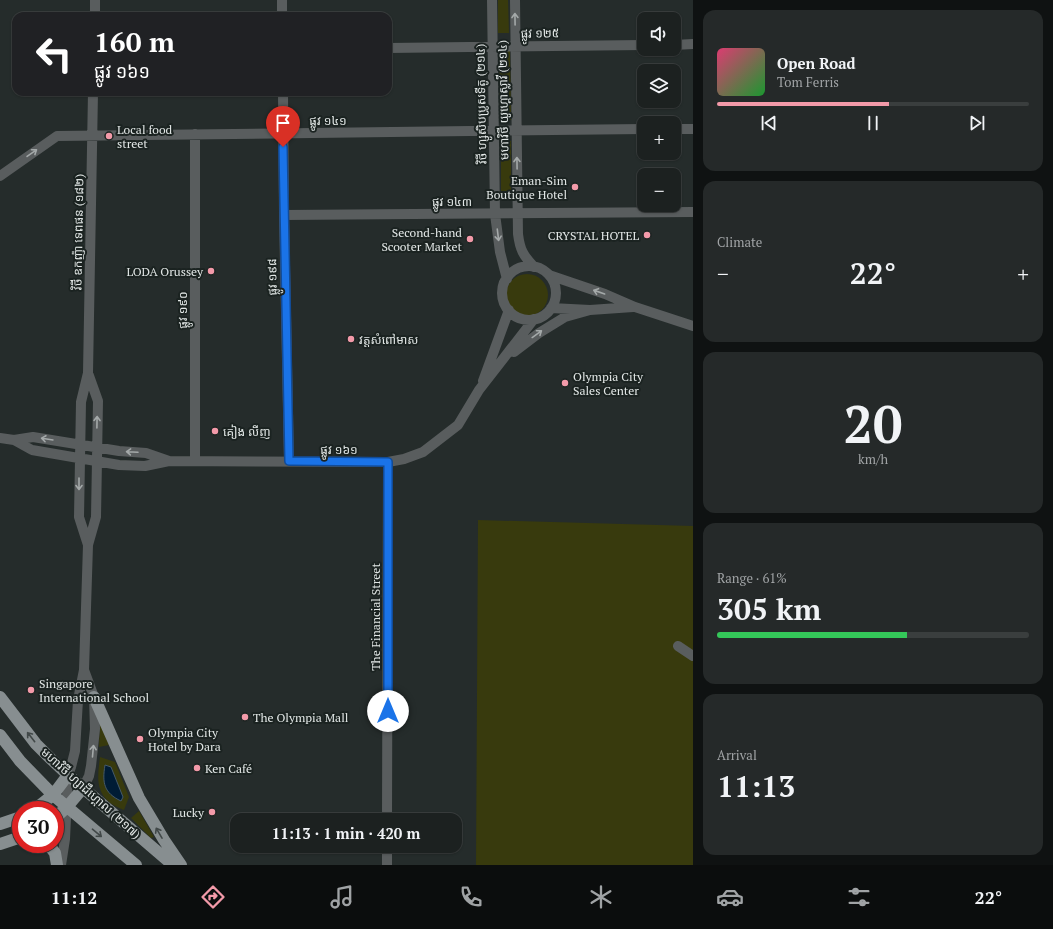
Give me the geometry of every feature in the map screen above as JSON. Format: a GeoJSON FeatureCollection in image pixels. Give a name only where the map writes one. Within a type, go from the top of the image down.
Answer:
{"type":"FeatureCollection","features":[{"type":"Feature","properties":{"kind":"main road","name":"មហាវិថី ហ្សាដឹហ្គោល (២១៧)"},"geometry":{"type":"LineString","coordinates":[[0,697],[36,744],[68,775],[173,865]]}},
{"type":"Feature","properties":{"kind":"main road"},"geometry":{"type":"LineString","coordinates":[[94,697],[139,798],[181,865]]}},
{"type":"Feature","properties":{"kind":"main road","name":"មហាវិថី ហ្សាដឹហ្គោល (២១៧)"},"geometry":{"type":"LineString","coordinates":[[0,735],[20,761],[53,795],[136,865]]}},
{"type":"Feature","properties":{"kind":"main road"},"geometry":{"type":"LineString","coordinates":[[45,801],[53,795],[68,775]]}},
{"type":"Feature","properties":{"kind":"main road"},"geometry":{"type":"LineString","coordinates":[[64,810],[83,788]]}},
{"type":"Feature","properties":{"kind":"main road"},"geometry":{"type":"LineString","coordinates":[[0,824],[12,820]]}},
{"type":"Feature","properties":{"kind":"main road"},"geometry":{"type":"LineString","coordinates":[[56,853],[57,865]]}},
{"type":"Feature","properties":{"kind":"street"},"geometry":{"type":"LineString","coordinates":[[95,0],[95,12]]}},
{"type":"Feature","properties":{"kind":"street"},"geometry":{"type":"LineString","coordinates":[[282,0],[282,12]]}},
{"type":"Feature","properties":{"kind":"street","name":"វិថី ហ្សូសិបប្រូសទីតូ (២១៤)"},"geometry":{"type":"LineString","coordinates":[[492,0],[495,214],[500,252],[507,279]]}},
{"type":"Feature","properties":{"kind":"street","name":"មហាវិថី យូហ្គោស្លាវី (២១៤)"},"geometry":{"type":"LineString","coordinates":[[515,0],[517,213],[519,246],[523,255],[534,266]]}},
{"type":"Feature","properties":{"kind":"street"},"geometry":{"type":"LineString","coordinates":[[681,45],[693,44]]}},
{"type":"Feature","properties":{"kind":"street","name":"ផ្លូវ ១២៥"},"geometry":{"type":"LineString","coordinates":[[392,48],[637,45]]}},
{"type":"Feature","properties":{"kind":"street","name":"វិថី ឧកញ៉ា ទេពផន (១៨២)"},"geometry":{"type":"LineString","coordinates":[[88,545],[79,517],[81,402],[88,373],[94,96]]}},
{"type":"Feature","properties":{"kind":"street","name":"ផ្លូវ ១៩៨"},"geometry":{"type":"LineString","coordinates":[[283,96],[289,461]]}},
{"type":"Feature","properties":{"kind":"street"},"geometry":{"type":"LineString","coordinates":[[681,129],[693,128]]}},
{"type":"Feature","properties":{"kind":"street","name":"ផ្លូវ ១៤១"},"geometry":{"type":"LineString","coordinates":[[0,176],[57,136],[637,129]]}},
{"type":"Feature","properties":{"kind":"street","name":"ផ្លូវ ១៩០"},"geometry":{"type":"LineString","coordinates":[[195,134],[195,461]]}},
{"type":"Feature","properties":{"kind":"street","name":"ផ្លូវ ១៤៣"},"geometry":{"type":"LineString","coordinates":[[284,215],[693,212]]}},
{"type":"Feature","properties":{"kind":"street"},"geometry":{"type":"LineString","coordinates":[[549,275],[554,283],[556,291],[555,301],[552,308],[547,313],[534,319],[519,318],[509,310],[503,299],[503,292],[507,279],[516,270],[522,267],[534,266],[549,275],[605,294],[635,307],[693,326]]}},
{"type":"Feature","properties":{"kind":"street"},"geometry":{"type":"LineString","coordinates":[[552,308],[590,310],[635,307]]}},
{"type":"Feature","properties":{"kind":"street","name":"ផ្លូវ ១៦១"},"geometry":{"type":"LineString","coordinates":[[479,390],[509,310]]}},
{"type":"Feature","properties":{"kind":"street"},"geometry":{"type":"LineString","coordinates":[[497,369],[539,332],[565,317],[590,310]]}},
{"type":"Feature","properties":{"kind":"street","name":"ផ្លូវ ១៦១"},"geometry":{"type":"LineString","coordinates":[[14,440],[32,450],[119,465],[146,466],[169,461],[388,462],[404,459],[423,452],[458,425],[479,390],[497,369],[534,319]]}},
{"type":"Feature","properties":{"kind":"street","name":"វិថី ឧកញ៉ា ទេពផន (១៨២)"},"geometry":{"type":"LineString","coordinates":[[61,865],[65,839],[68,775],[75,751],[78,700],[84,670],[88,545],[96,517],[98,401],[88,373]]}},
{"type":"Feature","properties":{"kind":"street","name":"ផ្លូវ ១៦១"},"geometry":{"type":"LineString","coordinates":[[0,438],[14,440],[33,437],[97,448],[146,453],[169,461]]}},
{"type":"Feature","properties":{"kind":"street","name":"The Financial Street"},"geometry":{"type":"LineString","coordinates":[[388,462],[388,813]]}},
{"type":"Feature","properties":{"kind":"street"},"geometry":{"type":"LineString","coordinates":[[678,646],[693,656]]}},
{"type":"Feature","properties":{"kind":"street","name":"វិថី ឧកញ៉ា ទេពផន (១៨២)"},"geometry":{"type":"LineString","coordinates":[[83,788],[88,776],[93,753],[94,697],[84,670]]}},
{"type":"Feature","properties":{"kind":"street"},"geometry":{"type":"LineString","coordinates":[[387,853],[387,865]]}},
{"type":"Feature","properties":{"kind":"shaded area"},"geometry":{"type":"Polygon","coordinates":[[[498,0],[508,0],[509,33],[498,33],[498,0]]]}},
{"type":"Feature","properties":{"kind":"shaded area"},"geometry":{"type":"Polygon","coordinates":[[[499,50],[510,50],[511,120],[500,121],[499,50]]]}},
{"type":"Feature","properties":{"kind":"shaded area"},"geometry":{"type":"Polygon","coordinates":[[[501,141],[511,141],[511,191],[501,191],[501,141]]]}},
{"type":"Feature","properties":{"kind":"shaded area"},"geometry":{"type":"Polygon","coordinates":[[[523,274],[531,274],[539,277],[545,283],[548,295],[545,307],[539,313],[531,316],[523,316],[515,313],[509,307],[506,299],[506,291],[509,283],[515,277],[523,274]]]}},
{"type":"Feature","properties":{"kind":"shaded area"},"geometry":{"type":"Polygon","coordinates":[[[478,520],[693,526],[693,865],[476,865],[478,520]]]}},
{"type":"Feature","properties":{"kind":"shaded area"},"geometry":{"type":"Polygon","coordinates":[[[100,724],[109,745],[99,747],[100,724]]]}},
{"type":"Feature","properties":{"kind":"shaded area"},"geometry":{"type":"Polygon","coordinates":[[[100,757],[115,762],[129,797],[124,810],[110,802],[101,791],[98,780],[100,757]]]}},
{"type":"Feature","properties":{"kind":"shaded area"},"geometry":{"type":"Polygon","coordinates":[[[139,811],[154,837],[151,838],[131,818],[139,811]]]}},
{"type":"Feature","properties":{"kind":"water"},"geometry":{"type":"Polygon","coordinates":[[[105,765],[111,767],[123,797],[121,801],[111,795],[106,787],[104,782],[105,765]]]}},
{"type":"Feature","properties":{"kind":"place","name":"Local food street"},"geometry":{"type":"Point","coordinates":[109,136]}},
{"type":"Feature","properties":{"kind":"place","name":"Eman-Sim Boutique Hotel"},"geometry":{"type":"Point","coordinates":[575,187]}},
{"type":"Feature","properties":{"kind":"place","name":"CRYSTAL HOTEL"},"geometry":{"type":"Point","coordinates":[647,235]}},
{"type":"Feature","properties":{"kind":"place","name":"Second-hand Scooter Market"},"geometry":{"type":"Point","coordinates":[470,239]}},
{"type":"Feature","properties":{"kind":"place","name":"LODA Orussey"},"geometry":{"type":"Point","coordinates":[211,271]}},
{"type":"Feature","properties":{"kind":"place","name":"វត្តសំពៅមាស"},"geometry":{"type":"Point","coordinates":[351,339]}},
{"type":"Feature","properties":{"kind":"place","name":"Olympia City Sales Center"},"geometry":{"type":"Point","coordinates":[565,383]}},
{"type":"Feature","properties":{"kind":"place","name":"គៀង លីញ"},"geometry":{"type":"Point","coordinates":[215,431]}},
{"type":"Feature","properties":{"kind":"place","name":"Singapore International School"},"geometry":{"type":"Point","coordinates":[31,690]}},
{"type":"Feature","properties":{"kind":"place","name":"The Olympia Mall"},"geometry":{"type":"Point","coordinates":[245,717]}},
{"type":"Feature","properties":{"kind":"place","name":"Olympia City Hotel by Dara"},"geometry":{"type":"Point","coordinates":[140,739]}},
{"type":"Feature","properties":{"kind":"place","name":"Ken Café"},"geometry":{"type":"Point","coordinates":[197,768]}},
{"type":"Feature","properties":{"kind":"place","name":"Lucky"},"geometry":{"type":"Point","coordinates":[212,812]}},
{"type":"Feature","properties":{"kind":"route"},"geometry":{"type":"LineString","coordinates":[[283,147],[289,461],[388,462],[388,711]]}}]}
